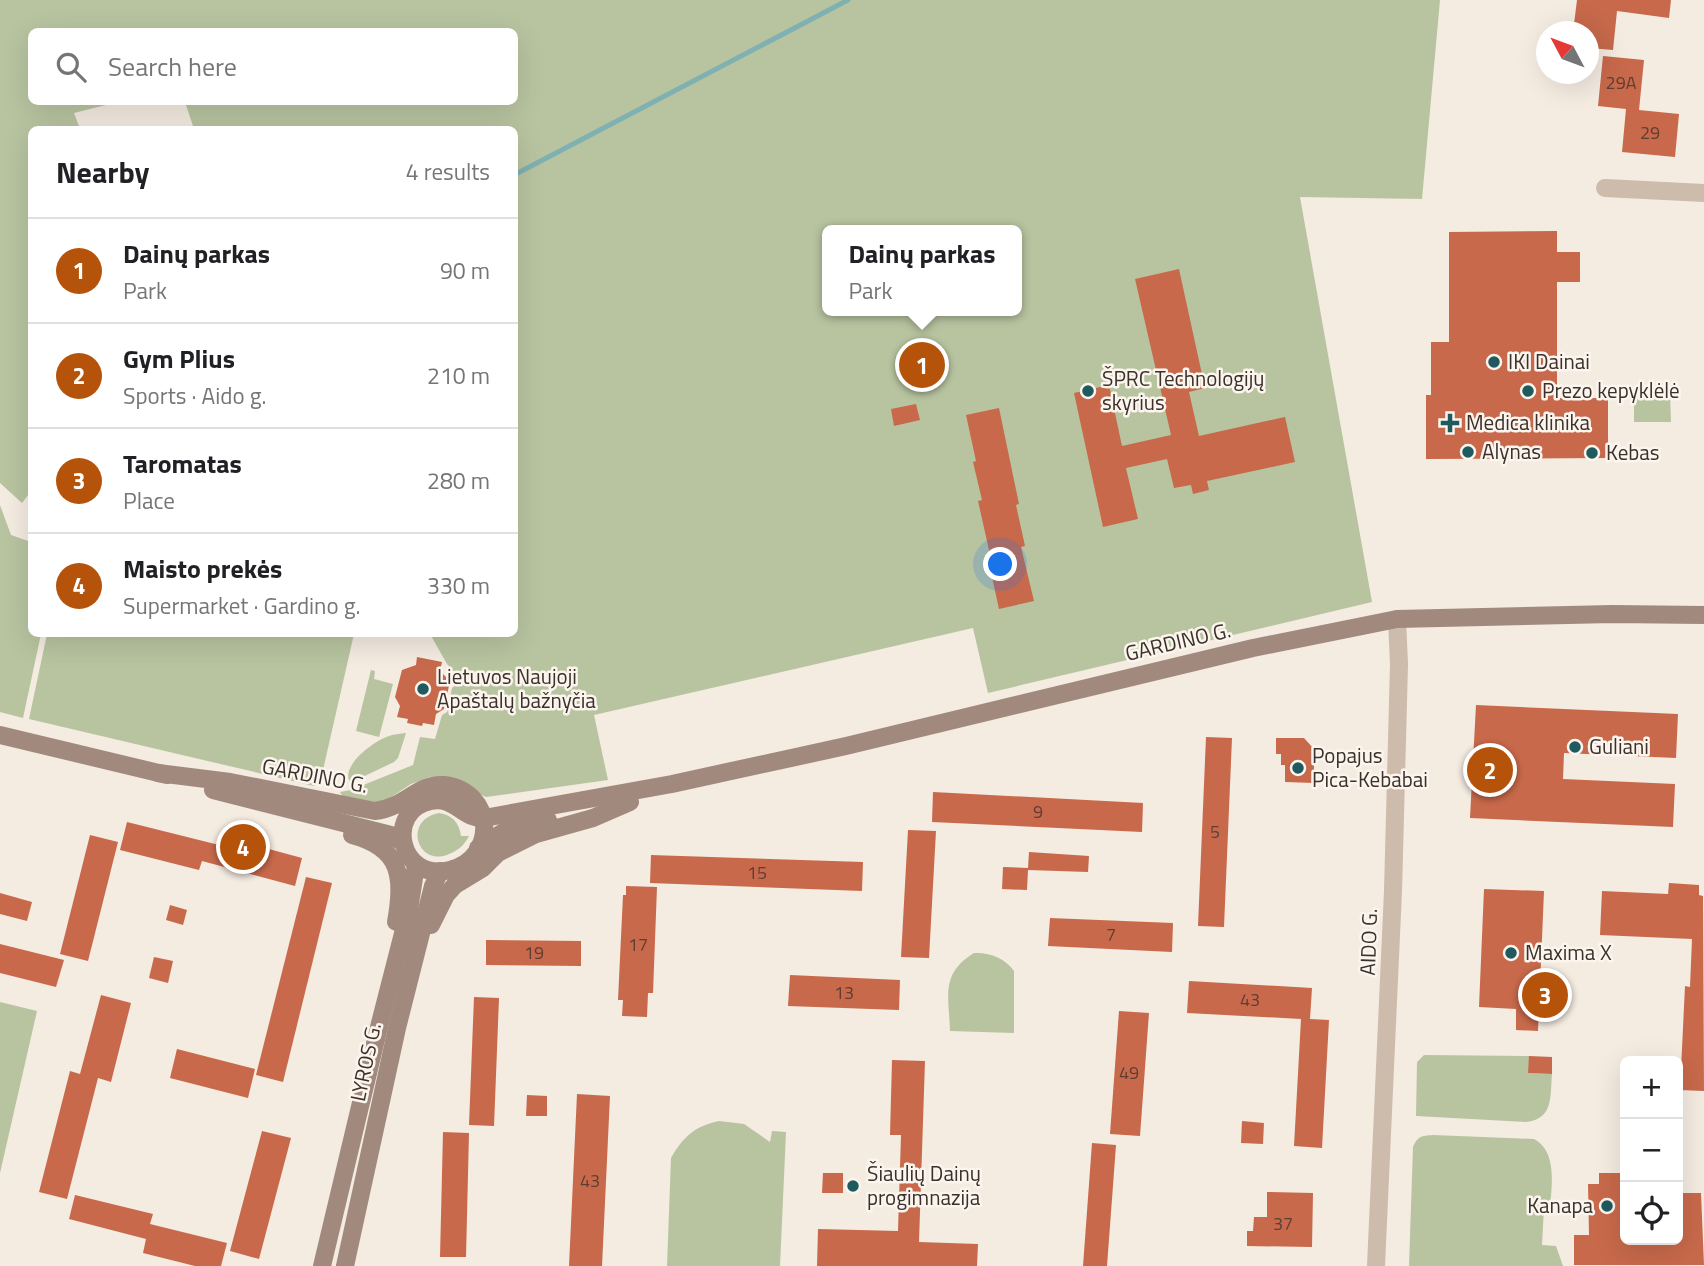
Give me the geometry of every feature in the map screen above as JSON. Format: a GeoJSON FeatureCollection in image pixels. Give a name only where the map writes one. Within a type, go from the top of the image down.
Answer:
{"type":"FeatureCollection","features":[{"type":"Feature","properties":{"kind":"main road","name":"GARDINO G."},"geometry":{"type":"LineString","coordinates":[[484,818],[672,784],[846,746],[1240,651],[1397,619],[1612,614],[1704,615]]}},
{"type":"Feature","properties":{"kind":"main road","name":"GARDINO G."},"geometry":{"type":"LineString","coordinates":[[0,735],[158,773],[391,835],[402,842]]}},
{"type":"Feature","properties":{"kind":"main road","name":"GARDINO G."},"geometry":{"type":"LineString","coordinates":[[158,773],[230,782],[375,811],[397,806],[420,790],[442,785],[457,789],[475,800]]}},
{"type":"Feature","properties":{"kind":"main road"},"geometry":{"type":"LineString","coordinates":[[475,800],[495,804],[635,783],[672,784]]}},
{"type":"Feature","properties":{"kind":"main road","name":"GARDINO G."},"geometry":{"type":"LineString","coordinates":[[440,871],[465,863],[478,848],[508,829],[630,802],[672,784]]}},
{"type":"Feature","properties":{"kind":"main road"},"geometry":{"type":"LineString","coordinates":[[254,800],[291,817],[372,841],[387,853],[395,865],[401,892],[381,998],[388,1028]]}},
{"type":"Feature","properties":{"kind":"main road"},"geometry":{"type":"LineString","coordinates":[[475,800],[484,818],[484,837],[478,848]]}},
{"type":"Feature","properties":{"kind":"main road"},"geometry":{"type":"LineString","coordinates":[[440,871],[424,869],[416,864],[402,842],[406,820],[416,807],[430,801],[446,801],[470,817],[484,818]]}},
{"type":"Feature","properties":{"kind":"main road"},"geometry":{"type":"LineString","coordinates":[[388,1028],[434,916],[455,885],[483,867],[498,853],[518,842],[536,834],[593,818],[630,802]]}},
{"type":"Feature","properties":{"kind":"main road","name":"LYROS G."},"geometry":{"type":"LineString","coordinates":[[345,1266],[416,864]]}},
{"type":"Feature","properties":{"kind":"main road","name":"LYROS G."},"geometry":{"type":"LineString","coordinates":[[323,1266],[388,1028],[440,871]]}},
{"type":"Feature","properties":{"kind":"street"},"geometry":{"type":"LineString","coordinates":[[1605,188],[1704,193]]}},
{"type":"Feature","properties":{"kind":"street","name":"AIDO G."},"geometry":{"type":"LineString","coordinates":[[1376,1266],[1394,891],[1399,664],[1397,619]]}},
{"type":"Feature","properties":{"kind":"green space"},"geometry":{"type":"Polygon","coordinates":[[[0,0],[1440,0],[1422,199],[1300,197],[1372,602],[988,693],[973,628],[594,715],[608,780],[486,797],[440,777],[431,777],[411,784],[382,803],[344,798],[340,792],[413,765],[420,737],[435,739],[442,715],[447,712],[452,688],[462,680],[447,664],[432,637],[518,637],[518,126],[193,126],[186,105],[518,105],[518,28],[28,28],[28,105],[106,105],[74,113],[79,126],[28,126],[28,495],[22,503],[0,483],[0,0]]]}},
{"type":"Feature","properties":{"kind":"green space"},"geometry":{"type":"Polygon","coordinates":[[[1670,394],[1671,422],[1634,422],[1634,395],[1670,394]]]}},
{"type":"Feature","properties":{"kind":"green space"},"geometry":{"type":"Polygon","coordinates":[[[0,505],[11,535],[28,541],[28,637],[40,637],[23,718],[0,712],[0,505]]]}},
{"type":"Feature","properties":{"kind":"green space"},"geometry":{"type":"Polygon","coordinates":[[[46,637],[353,637],[320,783],[314,786],[29,719],[46,637]]]}},
{"type":"Feature","properties":{"kind":"green space"},"geometry":{"type":"Polygon","coordinates":[[[371,670],[375,671],[374,679],[393,684],[379,737],[356,731],[371,670]]]}},
{"type":"Feature","properties":{"kind":"green space"},"geometry":{"type":"Polygon","coordinates":[[[406,733],[398,758],[394,762],[352,782],[349,780],[348,774],[355,760],[368,748],[389,736],[406,733]]]}},
{"type":"Feature","properties":{"kind":"green space"},"geometry":{"type":"Polygon","coordinates":[[[439,813],[454,820],[461,836],[469,836],[455,851],[438,857],[422,849],[418,833],[421,824],[428,817],[439,813]]]}},
{"type":"Feature","properties":{"kind":"green space"},"geometry":{"type":"Polygon","coordinates":[[[974,953],[996,957],[1014,971],[1014,1033],[950,1031],[948,996],[951,978],[963,961],[974,953]]]}},
{"type":"Feature","properties":{"kind":"green space"},"geometry":{"type":"Polygon","coordinates":[[[0,1002],[37,1011],[0,1173],[0,1002]]]}},
{"type":"Feature","properties":{"kind":"green space"},"geometry":{"type":"Polygon","coordinates":[[[1424,1055],[1529,1056],[1529,1073],[1552,1074],[1549,1105],[1542,1116],[1526,1122],[1416,1116],[1417,1062],[1424,1055]]]}},
{"type":"Feature","properties":{"kind":"green space"},"geometry":{"type":"Polygon","coordinates":[[[719,1121],[744,1124],[770,1142],[772,1131],[786,1132],[780,1266],[667,1266],[671,1158],[690,1134],[719,1121]]]}},
{"type":"Feature","properties":{"kind":"green space"},"geometry":{"type":"Polygon","coordinates":[[[1433,1135],[1534,1139],[1541,1144],[1550,1160],[1552,1179],[1550,1207],[1544,1207],[1542,1245],[1556,1246],[1563,1266],[1409,1266],[1413,1147],[1420,1137],[1433,1135]]]}},
{"type":"Feature","properties":{"kind":"building"},"geometry":{"type":"Polygon","coordinates":[[[1577,0],[1671,0],[1669,18],[1617,11],[1613,50],[1599,49],[1599,21],[1574,21],[1577,0]]]}},
{"type":"Feature","properties":{"kind":"building"},"geometry":{"type":"Polygon","coordinates":[[[1603,56],[1644,60],[1639,110],[1679,114],[1675,157],[1622,152],[1626,109],[1598,106],[1603,56]]]}},
{"type":"Feature","properties":{"kind":"building","name":"IKI Dainai"},"geometry":{"type":"Polygon","coordinates":[[[1557,231],[1557,252],[1580,252],[1580,282],[1557,282],[1557,398],[1608,398],[1608,458],[1426,459],[1426,395],[1431,395],[1431,342],[1449,342],[1449,232],[1557,231]]]}},
{"type":"Feature","properties":{"kind":"building"},"geometry":{"type":"Polygon","coordinates":[[[1179,269],[1205,388],[1189,392],[1199,436],[1285,417],[1295,462],[1207,481],[1209,490],[1193,494],[1191,485],[1174,488],[1167,459],[1126,468],[1138,519],[1103,527],[1074,393],[1109,385],[1122,446],[1171,435],[1135,279],[1179,269]]]}},
{"type":"Feature","properties":{"kind":"building"},"geometry":{"type":"Polygon","coordinates":[[[916,404],[920,420],[894,426],[891,409],[916,404]]]}},
{"type":"Feature","properties":{"kind":"building"},"geometry":{"type":"Polygon","coordinates":[[[999,408],[1019,504],[1016,505],[1025,546],[1021,547],[1034,601],[999,609],[978,501],[982,500],[966,415],[999,408]]]}},
{"type":"Feature","properties":{"kind":"building","name":"Lietuvos Naujoji Apaštalų bažnyčia"},"geometry":{"type":"Polygon","coordinates":[[[417,657],[442,662],[440,671],[450,681],[444,709],[436,714],[434,725],[407,723],[408,719],[397,717],[400,706],[395,697],[402,670],[416,665],[417,657]]]}},
{"type":"Feature","properties":{"kind":"building"},"geometry":{"type":"Polygon","coordinates":[[[1476,705],[1678,714],[1676,758],[1564,753],[1563,779],[1675,784],[1673,827],[1470,818],[1476,705]]]}},
{"type":"Feature","properties":{"kind":"building"},"geometry":{"type":"Polygon","coordinates":[[[1206,737],[1232,738],[1224,927],[1198,926],[1206,737]]]}},
{"type":"Feature","properties":{"kind":"building"},"geometry":{"type":"Polygon","coordinates":[[[1276,738],[1304,738],[1314,749],[1314,783],[1285,782],[1285,765],[1281,765],[1281,754],[1276,754],[1276,738]]]}},
{"type":"Feature","properties":{"kind":"building"},"geometry":{"type":"Polygon","coordinates":[[[933,792],[1143,803],[1142,832],[932,822],[933,792]]]}},
{"type":"Feature","properties":{"kind":"building"},"geometry":{"type":"Polygon","coordinates":[[[127,822],[223,846],[225,837],[302,858],[295,886],[202,861],[199,870],[120,850],[127,822]]]}},
{"type":"Feature","properties":{"kind":"building"},"geometry":{"type":"Polygon","coordinates":[[[908,830],[936,831],[929,958],[901,957],[908,830]]]}},
{"type":"Feature","properties":{"kind":"building"},"geometry":{"type":"Polygon","coordinates":[[[90,835],[118,842],[88,961],[60,954],[90,835]]]}},
{"type":"Feature","properties":{"kind":"building"},"geometry":{"type":"Polygon","coordinates":[[[1029,852],[1089,856],[1088,872],[1028,870],[1027,890],[1002,889],[1003,867],[1028,868],[1029,852]]]}},
{"type":"Feature","properties":{"kind":"building"},"geometry":{"type":"Polygon","coordinates":[[[651,855],[863,862],[862,891],[650,883],[651,855]]]}},
{"type":"Feature","properties":{"kind":"building"},"geometry":{"type":"Polygon","coordinates":[[[306,877],[332,883],[283,1082],[256,1075],[306,877]]]}},
{"type":"Feature","properties":{"kind":"building"},"geometry":{"type":"Polygon","coordinates":[[[1669,883],[1699,885],[1699,895],[1703,896],[1704,1091],[1683,1090],[1685,986],[1690,987],[1692,939],[1600,935],[1602,891],[1668,894],[1669,883]]]}},
{"type":"Feature","properties":{"kind":"building"},"geometry":{"type":"Polygon","coordinates":[[[626,886],[657,887],[653,993],[648,993],[647,1017],[622,1016],[623,1000],[618,1000],[623,895],[626,895],[626,886]]]}},
{"type":"Feature","properties":{"kind":"building","name":"Maxima X"},"geometry":{"type":"Polygon","coordinates":[[[1484,889],[1544,891],[1540,986],[1551,986],[1550,1005],[1539,1004],[1538,1031],[1516,1030],[1516,1009],[1479,1007],[1484,889]]]}},
{"type":"Feature","properties":{"kind":"building"},"geometry":{"type":"Polygon","coordinates":[[[0,893],[32,902],[27,921],[0,914],[0,893]]]}},
{"type":"Feature","properties":{"kind":"building"},"geometry":{"type":"Polygon","coordinates":[[[170,905],[187,910],[183,925],[166,920],[170,905]]]}},
{"type":"Feature","properties":{"kind":"building"},"geometry":{"type":"Polygon","coordinates":[[[1050,918],[1173,923],[1172,952],[1048,946],[1050,918]]]}},
{"type":"Feature","properties":{"kind":"building"},"geometry":{"type":"Polygon","coordinates":[[[486,940],[581,941],[581,966],[486,965],[486,940]]]}},
{"type":"Feature","properties":{"kind":"building"},"geometry":{"type":"Polygon","coordinates":[[[0,944],[64,960],[56,987],[0,973],[0,944]]]}},
{"type":"Feature","properties":{"kind":"building"},"geometry":{"type":"Polygon","coordinates":[[[154,957],[173,961],[168,983],[149,978],[154,957]]]}},
{"type":"Feature","properties":{"kind":"building"},"geometry":{"type":"Polygon","coordinates":[[[790,975],[900,980],[899,1010],[788,1006],[790,975]]]}},
{"type":"Feature","properties":{"kind":"building"},"geometry":{"type":"Polygon","coordinates":[[[1189,981],[1312,988],[1310,1019],[1329,1020],[1322,1148],[1294,1146],[1301,1019],[1187,1013],[1189,981]]]}},
{"type":"Feature","properties":{"kind":"building"},"geometry":{"type":"Polygon","coordinates":[[[101,995],[131,1003],[111,1082],[98,1078],[67,1199],[39,1192],[70,1071],[80,1074],[101,995]]]}},
{"type":"Feature","properties":{"kind":"building"},"geometry":{"type":"Polygon","coordinates":[[[474,997],[499,998],[494,1126],[469,1125],[474,997]]]}},
{"type":"Feature","properties":{"kind":"building"},"geometry":{"type":"Polygon","coordinates":[[[1119,1011],[1149,1013],[1140,1136],[1110,1134],[1119,1011]]]}},
{"type":"Feature","properties":{"kind":"building"},"geometry":{"type":"Polygon","coordinates":[[[177,1049],[255,1069],[248,1098],[170,1078],[177,1049]]]}},
{"type":"Feature","properties":{"kind":"building"},"geometry":{"type":"Polygon","coordinates":[[[1529,1056],[1552,1057],[1552,1074],[1528,1073],[1529,1056]]]}},
{"type":"Feature","properties":{"kind":"building"},"geometry":{"type":"Polygon","coordinates":[[[892,1060],[925,1061],[919,1242],[978,1244],[977,1266],[817,1266],[818,1229],[898,1231],[901,1135],[890,1135],[892,1060]]]}},
{"type":"Feature","properties":{"kind":"building"},"geometry":{"type":"Polygon","coordinates":[[[577,1094],[610,1096],[602,1266],[569,1266],[577,1094]]]}},
{"type":"Feature","properties":{"kind":"building"},"geometry":{"type":"Polygon","coordinates":[[[527,1095],[547,1096],[547,1116],[526,1116],[527,1095]]]}},
{"type":"Feature","properties":{"kind":"building"},"geometry":{"type":"Polygon","coordinates":[[[1242,1121],[1264,1123],[1263,1144],[1241,1143],[1242,1121]]]}},
{"type":"Feature","properties":{"kind":"building"},"geometry":{"type":"Polygon","coordinates":[[[262,1131],[291,1138],[259,1259],[230,1251],[262,1131]]]}},
{"type":"Feature","properties":{"kind":"building"},"geometry":{"type":"Polygon","coordinates":[[[443,1132],[469,1133],[466,1257],[440,1257],[443,1132]]]}},
{"type":"Feature","properties":{"kind":"building"},"geometry":{"type":"Polygon","coordinates":[[[1092,1143],[1116,1145],[1107,1266],[1083,1266],[1092,1143]]]}},
{"type":"Feature","properties":{"kind":"building"},"geometry":{"type":"Polygon","coordinates":[[[823,1173],[843,1173],[843,1193],[822,1193],[823,1173]]]}},
{"type":"Feature","properties":{"kind":"building","name":"Kanapa"},"geometry":{"type":"Polygon","coordinates":[[[1599,1173],[1620,1173],[1620,1245],[1683,1245],[1683,1193],[1701,1193],[1704,1265],[1574,1265],[1574,1235],[1589,1235],[1588,1184],[1599,1184],[1599,1173]]]}},
{"type":"Feature","properties":{"kind":"building"},"geometry":{"type":"Polygon","coordinates":[[[1267,1192],[1313,1193],[1312,1247],[1247,1246],[1247,1231],[1253,1231],[1254,1217],[1267,1217],[1267,1192]]]}},
{"type":"Feature","properties":{"kind":"building"},"geometry":{"type":"Polygon","coordinates":[[[75,1195],[153,1214],[150,1224],[227,1243],[221,1266],[195,1266],[143,1253],[146,1239],[69,1219],[75,1195]]]}},
{"type":"Feature","properties":{"kind":"waterway"},"geometry":{"type":"LineString","coordinates":[[518,173],[848,0]]}},
{"type":"Feature","properties":{"kind":"place","name":"IKI Dainai"},"geometry":{"type":"Point","coordinates":[1494,362]}},
{"type":"Feature","properties":{"kind":"place","name":"Dainų parkas"},"geometry":{"type":"Point","coordinates":[922,365]}},
{"type":"Feature","properties":{"kind":"place","name":"ŠPRC Technologijų skyrius"},"geometry":{"type":"Point","coordinates":[1088,391]}},
{"type":"Feature","properties":{"kind":"place","name":"Prezo kepyklėlė"},"geometry":{"type":"Point","coordinates":[1528,391]}},
{"type":"Feature","properties":{"kind":"place","name":"Medica klinika"},"geometry":{"type":"Point","coordinates":[1450,423]}},
{"type":"Feature","properties":{"kind":"place","name":"Alynas"},"geometry":{"type":"Point","coordinates":[1468,452]}},
{"type":"Feature","properties":{"kind":"place","name":"Kebas"},"geometry":{"type":"Point","coordinates":[1592,453]}},
{"type":"Feature","properties":{"kind":"place","name":"Lietuvos Naujoji Apaštalų bažnyčia"},"geometry":{"type":"Point","coordinates":[423,689]}},
{"type":"Feature","properties":{"kind":"place","name":"Guliani"},"geometry":{"type":"Point","coordinates":[1575,747]}},
{"type":"Feature","properties":{"kind":"place","name":"Popajus Pica-Kebabai"},"geometry":{"type":"Point","coordinates":[1298,768]}},
{"type":"Feature","properties":{"kind":"place","name":"Gym Plius"},"geometry":{"type":"Point","coordinates":[1490,770]}},
{"type":"Feature","properties":{"kind":"place","name":"Maisto prekės"},"geometry":{"type":"Point","coordinates":[243,847]}},
{"type":"Feature","properties":{"kind":"place","name":"Maxima X"},"geometry":{"type":"Point","coordinates":[1511,953]}},
{"type":"Feature","properties":{"kind":"place","name":"Taromatas"},"geometry":{"type":"Point","coordinates":[1545,995]}},
{"type":"Feature","properties":{"kind":"place","name":"Šiaulių Dainų progimnazija"},"geometry":{"type":"Point","coordinates":[853,1186]}},
{"type":"Feature","properties":{"kind":"place","name":"Kanapa"},"geometry":{"type":"Point","coordinates":[1607,1206]}}]}
